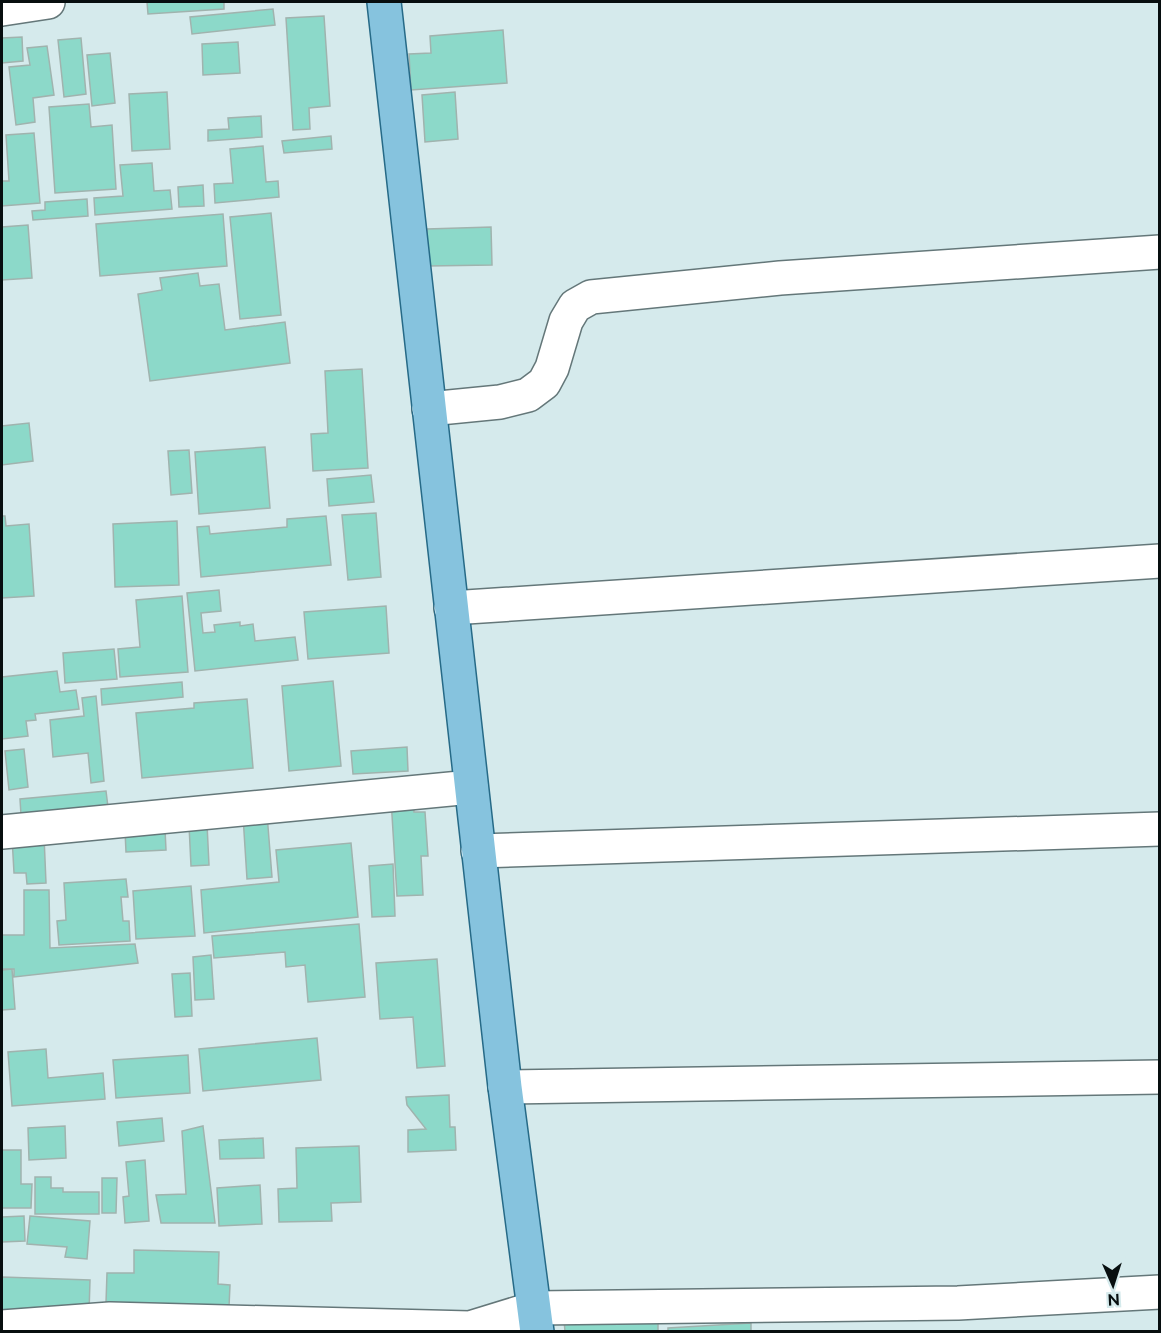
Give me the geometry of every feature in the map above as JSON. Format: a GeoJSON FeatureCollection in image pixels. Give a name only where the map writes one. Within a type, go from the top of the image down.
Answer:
{"type":"FeatureCollection","features":[{"type":"Feature","properties":{"kind":"main road"},"geometry":{"type":"LineString","coordinates":[[384,2],[505,1087],[536,1320]]}},
{"type":"Feature","properties":{"kind":"street"},"geometry":{"type":"LineString","coordinates":[[2,9],[48,2]]}},
{"type":"Feature","properties":{"kind":"street"},"geometry":{"type":"LineString","coordinates":[[429,409],[481,405],[528,395],[544,383],[552,368],[566,321],[574,306],[591,297],[780,278],[1160,252]]}},
{"type":"Feature","properties":{"kind":"street"},"geometry":{"type":"LineString","coordinates":[[451,608],[1160,561]]}},
{"type":"Feature","properties":{"kind":"street"},"geometry":{"type":"LineString","coordinates":[[2,832],[471,787]]}},
{"type":"Feature","properties":{"kind":"street"},"geometry":{"type":"LineString","coordinates":[[478,851],[1160,829]]}},
{"type":"Feature","properties":{"kind":"street"},"geometry":{"type":"LineString","coordinates":[[505,1087],[1160,1077]]}},
{"type":"Feature","properties":{"kind":"street"},"geometry":{"type":"LineString","coordinates":[[2,1327],[110,1319],[470,1328],[536,1320],[958,1303],[1160,1292]]}},
{"type":"Feature","properties":{"kind":"building"},"geometry":{"type":"Polygon","coordinates":[[[147,2],[224,2],[224,9],[148,14],[147,2]]]}},
{"type":"Feature","properties":{"kind":"building"},"geometry":{"type":"Polygon","coordinates":[[[273,9],[275,25],[192,34],[190,17],[273,9]]]}},
{"type":"Feature","properties":{"kind":"building"},"geometry":{"type":"Polygon","coordinates":[[[324,16],[330,106],[309,108],[310,129],[293,130],[286,18],[324,16]]]}},
{"type":"Feature","properties":{"kind":"building"},"geometry":{"type":"Polygon","coordinates":[[[503,30],[507,83],[411,90],[409,54],[431,53],[430,36],[503,30]]]}},
{"type":"Feature","properties":{"kind":"building"},"geometry":{"type":"Polygon","coordinates":[[[22,37],[23,61],[2,63],[2,38],[22,37]]]}},
{"type":"Feature","properties":{"kind":"building"},"geometry":{"type":"Polygon","coordinates":[[[81,38],[86,94],[64,97],[58,40],[81,38]]]}},
{"type":"Feature","properties":{"kind":"building"},"geometry":{"type":"Polygon","coordinates":[[[238,42],[240,73],[203,75],[202,44],[238,42]]]}},
{"type":"Feature","properties":{"kind":"building"},"geometry":{"type":"Polygon","coordinates":[[[47,46],[54,95],[33,98],[35,122],[16,125],[9,67],[30,65],[27,48],[47,46]]]}},
{"type":"Feature","properties":{"kind":"building"},"geometry":{"type":"Polygon","coordinates":[[[110,53],[115,103],[92,106],[87,55],[110,53]]]}},
{"type":"Feature","properties":{"kind":"building"},"geometry":{"type":"Polygon","coordinates":[[[167,92],[170,149],[132,151],[129,94],[167,92]]]}},
{"type":"Feature","properties":{"kind":"building"},"geometry":{"type":"Polygon","coordinates":[[[455,92],[458,139],[425,142],[422,95],[455,92]]]}},
{"type":"Feature","properties":{"kind":"building"},"geometry":{"type":"Polygon","coordinates":[[[89,104],[91,127],[112,125],[116,189],[55,193],[49,107],[89,104]]]}},
{"type":"Feature","properties":{"kind":"building"},"geometry":{"type":"Polygon","coordinates":[[[261,116],[262,137],[208,141],[208,130],[229,129],[228,118],[261,116]]]}},
{"type":"Feature","properties":{"kind":"building"},"geometry":{"type":"Polygon","coordinates":[[[34,133],[40,203],[2,206],[2,181],[9,181],[6,135],[34,133]]]}},
{"type":"Feature","properties":{"kind":"building"},"geometry":{"type":"Polygon","coordinates":[[[331,136],[332,149],[284,153],[282,141],[331,136]]]}},
{"type":"Feature","properties":{"kind":"building"},"geometry":{"type":"Polygon","coordinates":[[[263,146],[266,182],[278,181],[279,197],[215,203],[214,184],[233,183],[230,149],[263,146]]]}},
{"type":"Feature","properties":{"kind":"building"},"geometry":{"type":"Polygon","coordinates":[[[152,163],[154,191],[170,190],[172,209],[95,215],[94,198],[123,196],[120,165],[152,163]]]}},
{"type":"Feature","properties":{"kind":"building"},"geometry":{"type":"Polygon","coordinates":[[[203,185],[204,206],[179,207],[178,187],[203,185]]]}},
{"type":"Feature","properties":{"kind":"building"},"geometry":{"type":"Polygon","coordinates":[[[87,199],[88,216],[33,220],[32,211],[45,210],[45,202],[87,199]]]}},
{"type":"Feature","properties":{"kind":"building"},"geometry":{"type":"Polygon","coordinates":[[[271,213],[281,315],[240,319],[230,217],[271,213]]]}},
{"type":"Feature","properties":{"kind":"building"},"geometry":{"type":"Polygon","coordinates":[[[223,214],[227,266],[100,276],[96,224],[223,214]]]}},
{"type":"Feature","properties":{"kind":"building"},"geometry":{"type":"Polygon","coordinates":[[[28,225],[32,278],[2,280],[2,227],[28,225]]]}},
{"type":"Feature","properties":{"kind":"building"},"geometry":{"type":"Polygon","coordinates":[[[491,227],[492,265],[428,266],[427,229],[491,227]]]}},
{"type":"Feature","properties":{"kind":"building"},"geometry":{"type":"Polygon","coordinates":[[[198,273],[200,286],[219,284],[225,330],[285,322],[290,363],[150,381],[138,294],[162,290],[160,278],[198,273]]]}},
{"type":"Feature","properties":{"kind":"building"},"geometry":{"type":"Polygon","coordinates":[[[362,369],[368,468],[313,471],[311,434],[328,433],[325,371],[362,369]]]}},
{"type":"Feature","properties":{"kind":"building"},"geometry":{"type":"Polygon","coordinates":[[[29,423],[33,461],[2,465],[2,426],[29,423]]]}},
{"type":"Feature","properties":{"kind":"building"},"geometry":{"type":"Polygon","coordinates":[[[265,447],[270,508],[199,514],[195,452],[265,447]]]}},
{"type":"Feature","properties":{"kind":"building"},"geometry":{"type":"Polygon","coordinates":[[[189,450],[192,493],[171,495],[168,451],[189,450]]]}},
{"type":"Feature","properties":{"kind":"building"},"geometry":{"type":"Polygon","coordinates":[[[371,475],[374,502],[329,506],[327,479],[371,475]]]}},
{"type":"Feature","properties":{"kind":"building"},"geometry":{"type":"Polygon","coordinates":[[[376,513],[381,577],[348,580],[342,515],[376,513]]]}},
{"type":"Feature","properties":{"kind":"building"},"geometry":{"type":"Polygon","coordinates":[[[2,516],[5,516],[6,526],[29,524],[34,596],[2,598],[2,516]]]}},
{"type":"Feature","properties":{"kind":"building"},"geometry":{"type":"Polygon","coordinates":[[[326,516],[331,565],[201,577],[197,527],[209,526],[210,534],[287,527],[287,519],[326,516]]]}},
{"type":"Feature","properties":{"kind":"building"},"geometry":{"type":"Polygon","coordinates":[[[177,521],[179,585],[115,587],[113,524],[177,521]]]}},
{"type":"Feature","properties":{"kind":"building"},"geometry":{"type":"Polygon","coordinates":[[[219,590],[221,611],[201,613],[203,633],[215,632],[214,625],[240,622],[240,626],[253,624],[255,641],[295,637],[298,660],[195,671],[187,593],[219,590]]]}},
{"type":"Feature","properties":{"kind":"building"},"geometry":{"type":"Polygon","coordinates":[[[182,596],[188,672],[120,677],[118,649],[140,647],[136,600],[182,596]]]}},
{"type":"Feature","properties":{"kind":"building"},"geometry":{"type":"Polygon","coordinates":[[[386,606],[389,653],[308,659],[304,612],[386,606]]]}},
{"type":"Feature","properties":{"kind":"building"},"geometry":{"type":"Polygon","coordinates":[[[114,649],[117,679],[65,683],[63,653],[114,649]]]}},
{"type":"Feature","properties":{"kind":"building"},"geometry":{"type":"Polygon","coordinates":[[[57,671],[60,692],[76,690],[79,709],[35,714],[36,720],[26,721],[28,736],[2,739],[2,677],[57,671]]]}},
{"type":"Feature","properties":{"kind":"building"},"geometry":{"type":"Polygon","coordinates":[[[333,681],[341,766],[289,771],[282,686],[333,681]]]}},
{"type":"Feature","properties":{"kind":"building"},"geometry":{"type":"Polygon","coordinates":[[[182,682],[183,697],[102,705],[101,689],[182,682]]]}},
{"type":"Feature","properties":{"kind":"building"},"geometry":{"type":"Polygon","coordinates":[[[96,696],[104,781],[91,783],[88,753],[53,757],[50,720],[84,716],[82,698],[96,696]]]}},
{"type":"Feature","properties":{"kind":"building"},"geometry":{"type":"Polygon","coordinates":[[[247,699],[253,768],[142,778],[136,713],[194,708],[194,703],[247,699]]]}},
{"type":"Feature","properties":{"kind":"building"},"geometry":{"type":"Polygon","coordinates":[[[407,747],[408,771],[353,774],[351,751],[407,747]]]}},
{"type":"Feature","properties":{"kind":"building"},"geometry":{"type":"Polygon","coordinates":[[[24,749],[28,787],[9,790],[5,751],[24,749]]]}},
{"type":"Feature","properties":{"kind":"building"},"geometry":{"type":"Polygon","coordinates":[[[106,791],[108,807],[21,815],[20,799],[106,791]]]}},
{"type":"Feature","properties":{"kind":"building"},"geometry":{"type":"Polygon","coordinates":[[[413,797],[414,812],[425,812],[428,856],[421,856],[423,895],[397,896],[391,799],[413,797]]]}},
{"type":"Feature","properties":{"kind":"building"},"geometry":{"type":"Polygon","coordinates":[[[267,814],[272,877],[247,879],[243,816],[267,814]]]}},
{"type":"Feature","properties":{"kind":"building"},"geometry":{"type":"Polygon","coordinates":[[[207,824],[209,865],[191,866],[189,825],[207,824]]]}},
{"type":"Feature","properties":{"kind":"building"},"geometry":{"type":"Polygon","coordinates":[[[165,829],[166,850],[126,852],[125,831],[165,829]]]}},
{"type":"Feature","properties":{"kind":"building"},"geometry":{"type":"Polygon","coordinates":[[[44,836],[46,883],[27,884],[26,873],[14,873],[12,837],[44,836]]]}},
{"type":"Feature","properties":{"kind":"building"},"geometry":{"type":"Polygon","coordinates":[[[351,843],[358,917],[204,933],[201,890],[279,882],[276,850],[351,843]]]}},
{"type":"Feature","properties":{"kind":"building"},"geometry":{"type":"Polygon","coordinates":[[[393,864],[395,916],[372,917],[369,866],[393,864]]]}},
{"type":"Feature","properties":{"kind":"building"},"geometry":{"type":"Polygon","coordinates":[[[126,879],[128,897],[121,897],[123,921],[129,921],[130,941],[59,945],[57,921],[66,920],[64,883],[126,879]]]}},
{"type":"Feature","properties":{"kind":"building"},"geometry":{"type":"Polygon","coordinates":[[[191,886],[195,936],[136,939],[133,891],[191,886]]]}},
{"type":"Feature","properties":{"kind":"building"},"geometry":{"type":"Polygon","coordinates":[[[24,890],[49,890],[50,948],[135,944],[138,963],[14,977],[14,969],[2,969],[2,935],[24,935],[24,890]]]}},
{"type":"Feature","properties":{"kind":"building"},"geometry":{"type":"Polygon","coordinates":[[[359,924],[365,997],[308,1002],[305,965],[286,967],[285,952],[214,958],[212,936],[359,924]]]}},
{"type":"Feature","properties":{"kind":"building"},"geometry":{"type":"Polygon","coordinates":[[[211,955],[214,999],[195,1000],[193,957],[211,955]]]}},
{"type":"Feature","properties":{"kind":"building"},"geometry":{"type":"Polygon","coordinates":[[[437,959],[445,1066],[417,1068],[413,1017],[380,1019],[376,963],[437,959]]]}},
{"type":"Feature","properties":{"kind":"building"},"geometry":{"type":"Polygon","coordinates":[[[12,969],[15,1009],[2,1010],[2,970],[12,969]]]}},
{"type":"Feature","properties":{"kind":"building"},"geometry":{"type":"Polygon","coordinates":[[[190,973],[192,1016],[175,1017],[172,974],[190,973]]]}},
{"type":"Feature","properties":{"kind":"building"},"geometry":{"type":"Polygon","coordinates":[[[317,1038],[321,1080],[203,1091],[199,1049],[317,1038]]]}},
{"type":"Feature","properties":{"kind":"building"},"geometry":{"type":"Polygon","coordinates":[[[46,1049],[48,1078],[103,1073],[105,1099],[12,1106],[8,1052],[46,1049]]]}},
{"type":"Feature","properties":{"kind":"building"},"geometry":{"type":"Polygon","coordinates":[[[188,1055],[190,1093],[116,1098],[113,1060],[188,1055]]]}},
{"type":"Feature","properties":{"kind":"building"},"geometry":{"type":"Polygon","coordinates":[[[449,1095],[450,1127],[455,1127],[456,1150],[408,1152],[408,1130],[426,1129],[407,1105],[406,1097],[449,1095]]]}},
{"type":"Feature","properties":{"kind":"building"},"geometry":{"type":"Polygon","coordinates":[[[162,1118],[164,1141],[119,1146],[117,1122],[162,1118]]]}},
{"type":"Feature","properties":{"kind":"building"},"geometry":{"type":"Polygon","coordinates":[[[65,1126],[66,1158],[29,1160],[28,1128],[65,1126]]]}},
{"type":"Feature","properties":{"kind":"building"},"geometry":{"type":"Polygon","coordinates":[[[203,1126],[215,1223],[161,1223],[156,1195],[186,1194],[182,1131],[203,1126]]]}},
{"type":"Feature","properties":{"kind":"building"},"geometry":{"type":"Polygon","coordinates":[[[263,1138],[264,1158],[220,1159],[219,1140],[263,1138]]]}},
{"type":"Feature","properties":{"kind":"building"},"geometry":{"type":"Polygon","coordinates":[[[359,1146],[361,1202],[331,1203],[332,1221],[279,1222],[278,1189],[297,1188],[296,1148],[359,1146]]]}},
{"type":"Feature","properties":{"kind":"building"},"geometry":{"type":"Polygon","coordinates":[[[2,1150],[21,1150],[21,1184],[32,1184],[31,1208],[2,1208],[2,1150]]]}},
{"type":"Feature","properties":{"kind":"building"},"geometry":{"type":"Polygon","coordinates":[[[145,1160],[149,1221],[125,1223],[123,1197],[129,1196],[126,1162],[145,1160]]]}},
{"type":"Feature","properties":{"kind":"building"},"geometry":{"type":"Polygon","coordinates":[[[35,1177],[51,1177],[51,1188],[63,1188],[63,1192],[99,1192],[99,1214],[35,1214],[35,1177]]]}},
{"type":"Feature","properties":{"kind":"building"},"geometry":{"type":"Polygon","coordinates":[[[102,1178],[117,1178],[116,1213],[102,1213],[102,1178]]]}},
{"type":"Feature","properties":{"kind":"building"},"geometry":{"type":"Polygon","coordinates":[[[260,1185],[262,1224],[219,1226],[217,1188],[260,1185]]]}},
{"type":"Feature","properties":{"kind":"building"},"geometry":{"type":"Polygon","coordinates":[[[24,1216],[25,1241],[2,1242],[2,1217],[24,1216]]]}},
{"type":"Feature","properties":{"kind":"building"},"geometry":{"type":"Polygon","coordinates":[[[30,1216],[90,1221],[87,1259],[65,1257],[67,1247],[27,1244],[30,1216]]]}},
{"type":"Feature","properties":{"kind":"building"},"geometry":{"type":"Polygon","coordinates":[[[134,1250],[219,1252],[218,1284],[230,1285],[229,1307],[106,1303],[107,1273],[134,1273],[134,1250]]]}},
{"type":"Feature","properties":{"kind":"building"},"geometry":{"type":"Polygon","coordinates":[[[2,1277],[90,1280],[89,1313],[2,1311],[2,1277]]]}},
{"type":"Feature","properties":{"kind":"building"},"geometry":{"type":"Polygon","coordinates":[[[658,1317],[658,1332],[565,1332],[564,1319],[658,1317]]]}},
{"type":"Feature","properties":{"kind":"building"},"geometry":{"type":"Polygon","coordinates":[[[751,1323],[751,1332],[668,1332],[668,1328],[751,1323]]]}}]}
